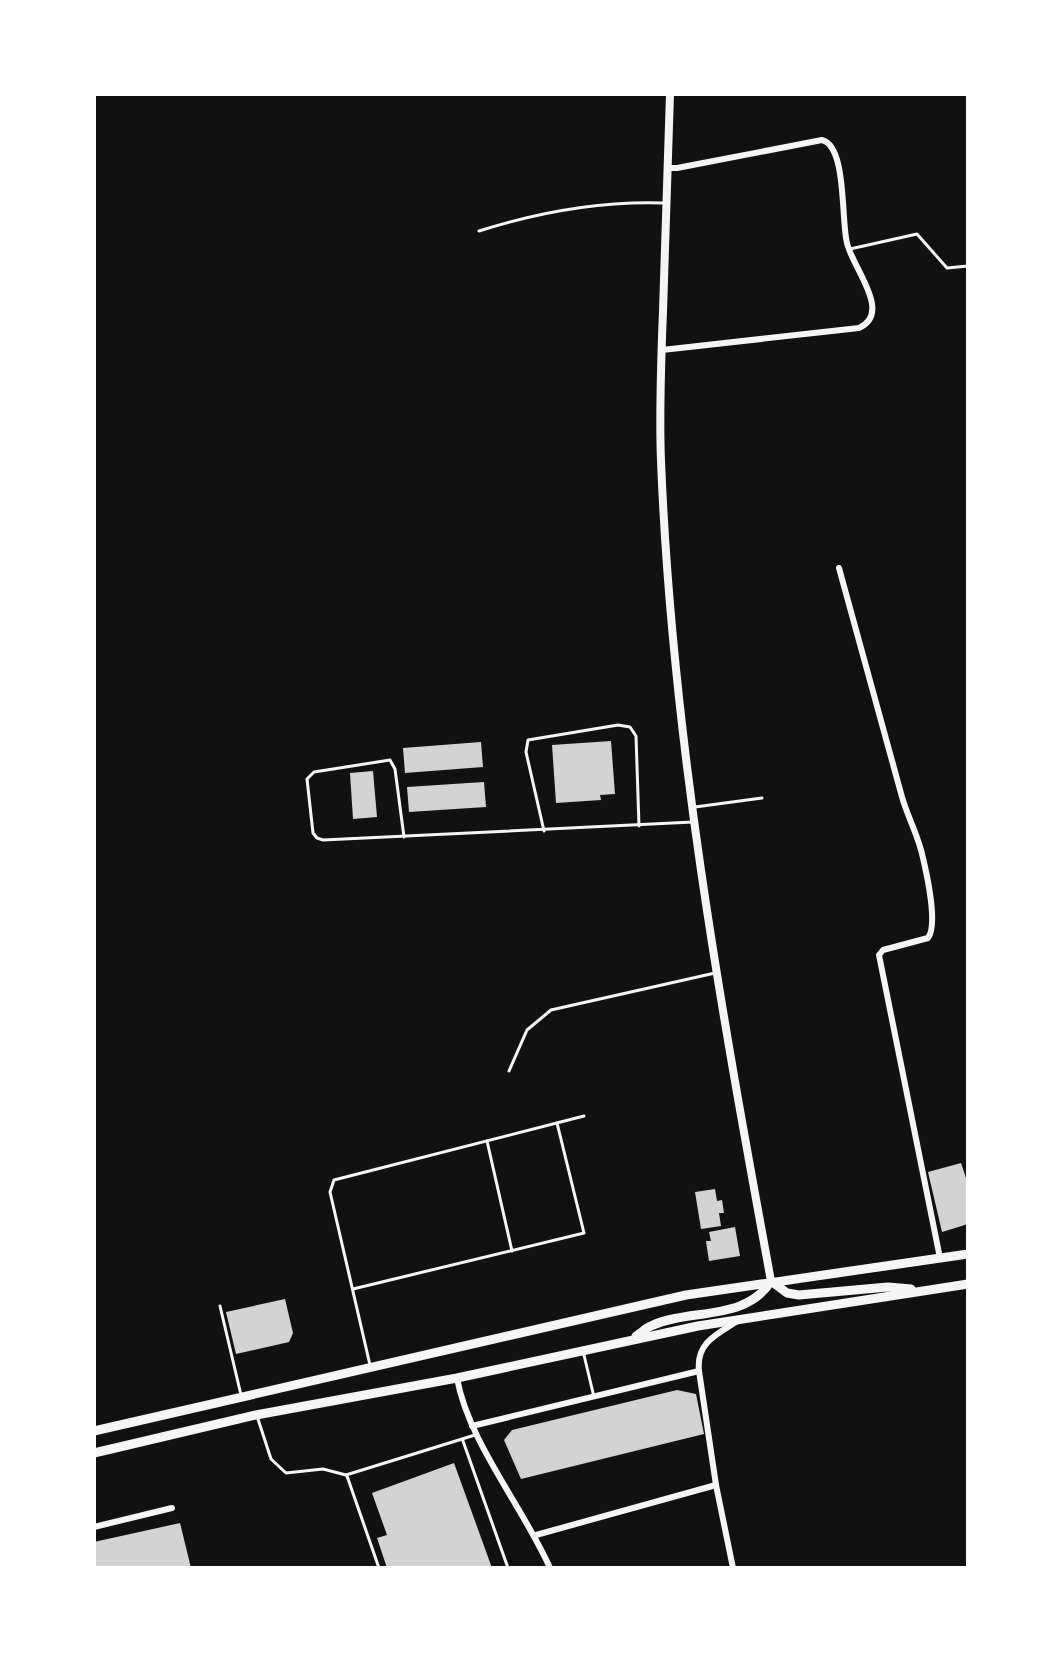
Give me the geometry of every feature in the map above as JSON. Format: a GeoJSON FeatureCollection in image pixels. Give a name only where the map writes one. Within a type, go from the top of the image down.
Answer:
{"type":"FeatureCollection","features":[{"type":"Feature","properties":{"kind":"main road"},"geometry":{"type":"LineString","coordinates":[[670,94],[660,453],[677,685],[693,822],[716,973],[771,1281],[787,1293],[799,1295],[888,1287],[925,1290]]}},
{"type":"Feature","properties":{"kind":"main road"},"geometry":{"type":"LineString","coordinates":[[94,1431],[686,1295],[968,1254]]}},
{"type":"Feature","properties":{"kind":"main road"},"geometry":{"type":"LineString","coordinates":[[630,1340],[652,1325],[729,1310],[753,1300],[771,1281]]}},
{"type":"Feature","properties":{"kind":"main road"},"geometry":{"type":"LineString","coordinates":[[94,1453],[256,1414],[457,1378],[630,1340],[744,1318],[968,1284]]}},
{"type":"Feature","properties":{"kind":"street"},"geometry":{"type":"LineString","coordinates":[[662,350],[863,326],[873,313],[872,300],[849,249],[838,163],[833,146],[828,142],[822,141],[667,168]]}},
{"type":"Feature","properties":{"kind":"street"},"geometry":{"type":"LineString","coordinates":[[839,568],[905,806],[923,856],[933,928],[928,938],[879,953],[940,1258]]}},
{"type":"Feature","properties":{"kind":"street"},"geometry":{"type":"LineString","coordinates":[[734,1568],[716,1485],[699,1371],[700,1353],[710,1338],[744,1318]]}},
{"type":"Feature","properties":{"kind":"street"},"geometry":{"type":"LineString","coordinates":[[472,1426],[699,1371]]}},
{"type":"Feature","properties":{"kind":"street"},"geometry":{"type":"LineString","coordinates":[[457,1378],[472,1426],[536,1534],[550,1568]]}},
{"type":"Feature","properties":{"kind":"street"},"geometry":{"type":"LineString","coordinates":[[536,1534],[716,1485]]}},
{"type":"Feature","properties":{"kind":"street"},"geometry":{"type":"LineString","coordinates":[[94,1527],[172,1508]]}},
{"type":"Feature","properties":{"kind":"lane"},"geometry":{"type":"LineString","coordinates":[[479,231],[561,210],[618,203],[666,203]]}},
{"type":"Feature","properties":{"kind":"lane"},"geometry":{"type":"LineString","coordinates":[[849,249],[914,233],[920,235],[946,268],[968,266]]}},
{"type":"Feature","properties":{"kind":"lane"},"geometry":{"type":"LineString","coordinates":[[544,831],[526,752],[528,740],[535,737],[618,725],[630,727],[636,736],[639,826]]}},
{"type":"Feature","properties":{"kind":"lane"},"geometry":{"type":"LineString","coordinates":[[404,837],[395,769],[390,760],[314,772],[307,779],[313,833],[317,838],[404,837],[693,822]]}},
{"type":"Feature","properties":{"kind":"lane"},"geometry":{"type":"LineString","coordinates":[[691,807],[762,798]]}},
{"type":"Feature","properties":{"kind":"lane"},"geometry":{"type":"LineString","coordinates":[[509,1071],[527,1030],[551,1010],[716,973]]}},
{"type":"Feature","properties":{"kind":"lane"},"geometry":{"type":"LineString","coordinates":[[371,1368],[330,1192],[334,1180],[584,1116]]}},
{"type":"Feature","properties":{"kind":"lane"},"geometry":{"type":"LineString","coordinates":[[353,1289],[584,1233],[557,1123]]}},
{"type":"Feature","properties":{"kind":"lane"},"geometry":{"type":"LineString","coordinates":[[487,1141],[512,1251]]}},
{"type":"Feature","properties":{"kind":"lane"},"geometry":{"type":"LineString","coordinates":[[220,1306],[242,1397]]}},
{"type":"Feature","properties":{"kind":"lane"},"geometry":{"type":"LineString","coordinates":[[583,1350],[594,1396]]}},
{"type":"Feature","properties":{"kind":"lane"},"geometry":{"type":"LineString","coordinates":[[256,1414],[271,1459],[280,1470],[286,1473],[323,1469],[346,1475],[477,1435]]}},
{"type":"Feature","properties":{"kind":"lane"},"geometry":{"type":"LineString","coordinates":[[463,1441],[508,1568]]}},
{"type":"Feature","properties":{"kind":"lane"},"geometry":{"type":"LineString","coordinates":[[346,1475],[379,1568]]}},
{"type":"Feature","properties":{"kind":"building"},"geometry":{"type":"Polygon","coordinates":[[[611,741],[615,794],[600,795],[601,800],[556,803],[552,745],[611,741]]]}},
{"type":"Feature","properties":{"kind":"building"},"geometry":{"type":"Polygon","coordinates":[[[481,742],[483,767],[405,773],[403,748],[481,742]]]}},
{"type":"Feature","properties":{"kind":"building"},"geometry":{"type":"Polygon","coordinates":[[[373,771],[377,817],[353,819],[350,773],[373,771]]]}},
{"type":"Feature","properties":{"kind":"building"},"geometry":{"type":"Polygon","coordinates":[[[484,782],[486,807],[409,812],[407,787],[484,782]]]}},
{"type":"Feature","properties":{"kind":"building"},"geometry":{"type":"Polygon","coordinates":[[[961,1163],[968,1184],[968,1224],[942,1232],[928,1172],[961,1163]]]}},
{"type":"Feature","properties":{"kind":"building"},"geometry":{"type":"Polygon","coordinates":[[[715,1189],[717,1201],[722,1200],[724,1213],[719,1213],[721,1226],[701,1229],[695,1192],[715,1189]]]}},
{"type":"Feature","properties":{"kind":"building"},"geometry":{"type":"Polygon","coordinates":[[[735,1227],[740,1256],[709,1261],[706,1241],[711,1241],[709,1232],[735,1227]]]}},
{"type":"Feature","properties":{"kind":"building"},"geometry":{"type":"Polygon","coordinates":[[[285,1299],[293,1333],[289,1342],[236,1354],[226,1312],[285,1299]]]}},
{"type":"Feature","properties":{"kind":"building"},"geometry":{"type":"Polygon","coordinates":[[[677,1390],[696,1394],[704,1434],[521,1479],[504,1440],[512,1430],[677,1390]]]}},
{"type":"Feature","properties":{"kind":"building"},"geometry":{"type":"Polygon","coordinates":[[[454,1463],[492,1568],[387,1568],[377,1538],[387,1535],[372,1493],[454,1463]]]}},
{"type":"Feature","properties":{"kind":"building"},"geometry":{"type":"Polygon","coordinates":[[[180,1523],[191,1568],[94,1568],[94,1542],[180,1523]]]}}]}
